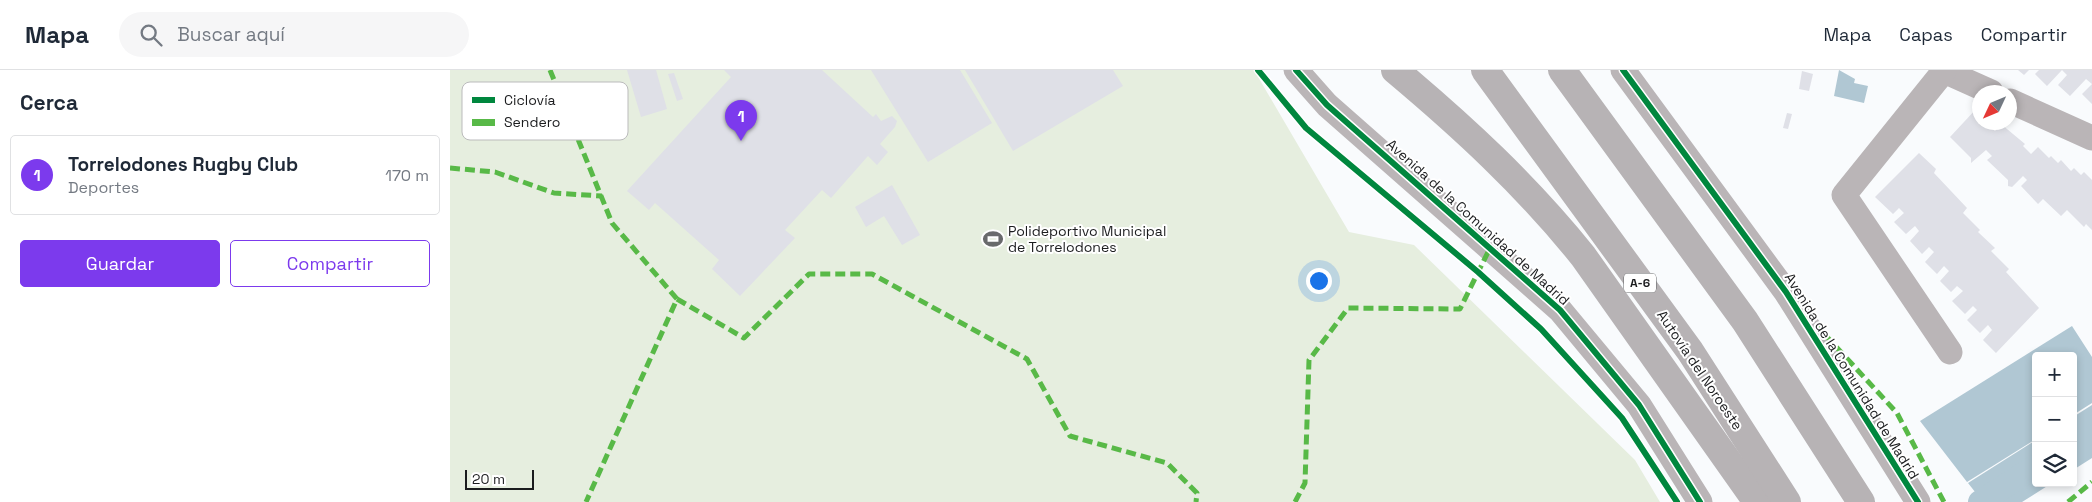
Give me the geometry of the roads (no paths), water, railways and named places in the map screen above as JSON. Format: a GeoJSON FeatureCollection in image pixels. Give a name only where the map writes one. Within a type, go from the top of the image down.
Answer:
{"type":"FeatureCollection","features":[{"type":"Feature","properties":{"kind":"highway"},"geometry":{"type":"LineString","coordinates":[[1395,70],[1488,152],[1552,217],[1583,256],[1757,502]]}},
{"type":"Feature","properties":{"kind":"highway","name":"Autovía del Noroeste"},"geometry":{"type":"LineString","coordinates":[[1485,70],[1690,351],[1787,502]]}},
{"type":"Feature","properties":{"kind":"highway"},"geometry":{"type":"LineString","coordinates":[[1562,70],[1745,321],[1860,502]]}},
{"type":"Feature","properties":{"kind":"street","name":"Avenida de la Comunidad de Madrid"},"geometry":{"type":"LineString","coordinates":[[1296,70],[1327,105],[1560,310],[1639,405],[1700,502]]}},
{"type":"Feature","properties":{"kind":"street","name":"Avenida de la Comunidad de Madrid"},"geometry":{"type":"LineString","coordinates":[[1623,70],[1786,292],[1918,502]]}},
{"type":"Feature","properties":{"kind":"street"},"geometry":{"type":"LineString","coordinates":[[1950,352],[1844,196],[1943,71],[1975,85]]}},
{"type":"Feature","properties":{"kind":"street"},"geometry":{"type":"LineString","coordinates":[[2017,104],[2092,138]]}},
{"type":"Feature","properties":{"kind":"water"},"geometry":{"type":"Polygon","coordinates":[[[1839,70],[1855,79],[1854,83],[1868,86],[1864,103],[1834,96],[1839,70]]]}},
{"type":"Feature","properties":{"kind":"water"},"geometry":{"type":"Polygon","coordinates":[[[2072,326],[2092,357],[2092,403],[2077,412],[2077,352],[2032,352],[2032,441],[1967,482],[1920,421],[2072,326]]]}},
{"type":"Feature","properties":{"kind":"water"},"geometry":{"type":"Polygon","coordinates":[[[2092,405],[2092,458],[2077,467],[2077,442],[2077,414],[2092,405]]]}},
{"type":"Feature","properties":{"kind":"water"},"geometry":{"type":"Polygon","coordinates":[[[2032,443],[2032,487],[2046,487],[2022,502],[1983,502],[1968,483],[2032,443]]]}},
{"type":"Feature","properties":{"kind":"waterway"},"geometry":{"type":"LineString","coordinates":[[1980,502],[2032,469]]}},
{"type":"Feature","properties":{"kind":"place","name":"Torrelodones Rugby Club"},"geometry":{"type":"Point","coordinates":[741,141]}},
{"type":"Feature","properties":{"kind":"place","name":"Polideportivo Municipal de Torrelodones"},"geometry":{"type":"Point","coordinates":[993,239]}}]}
